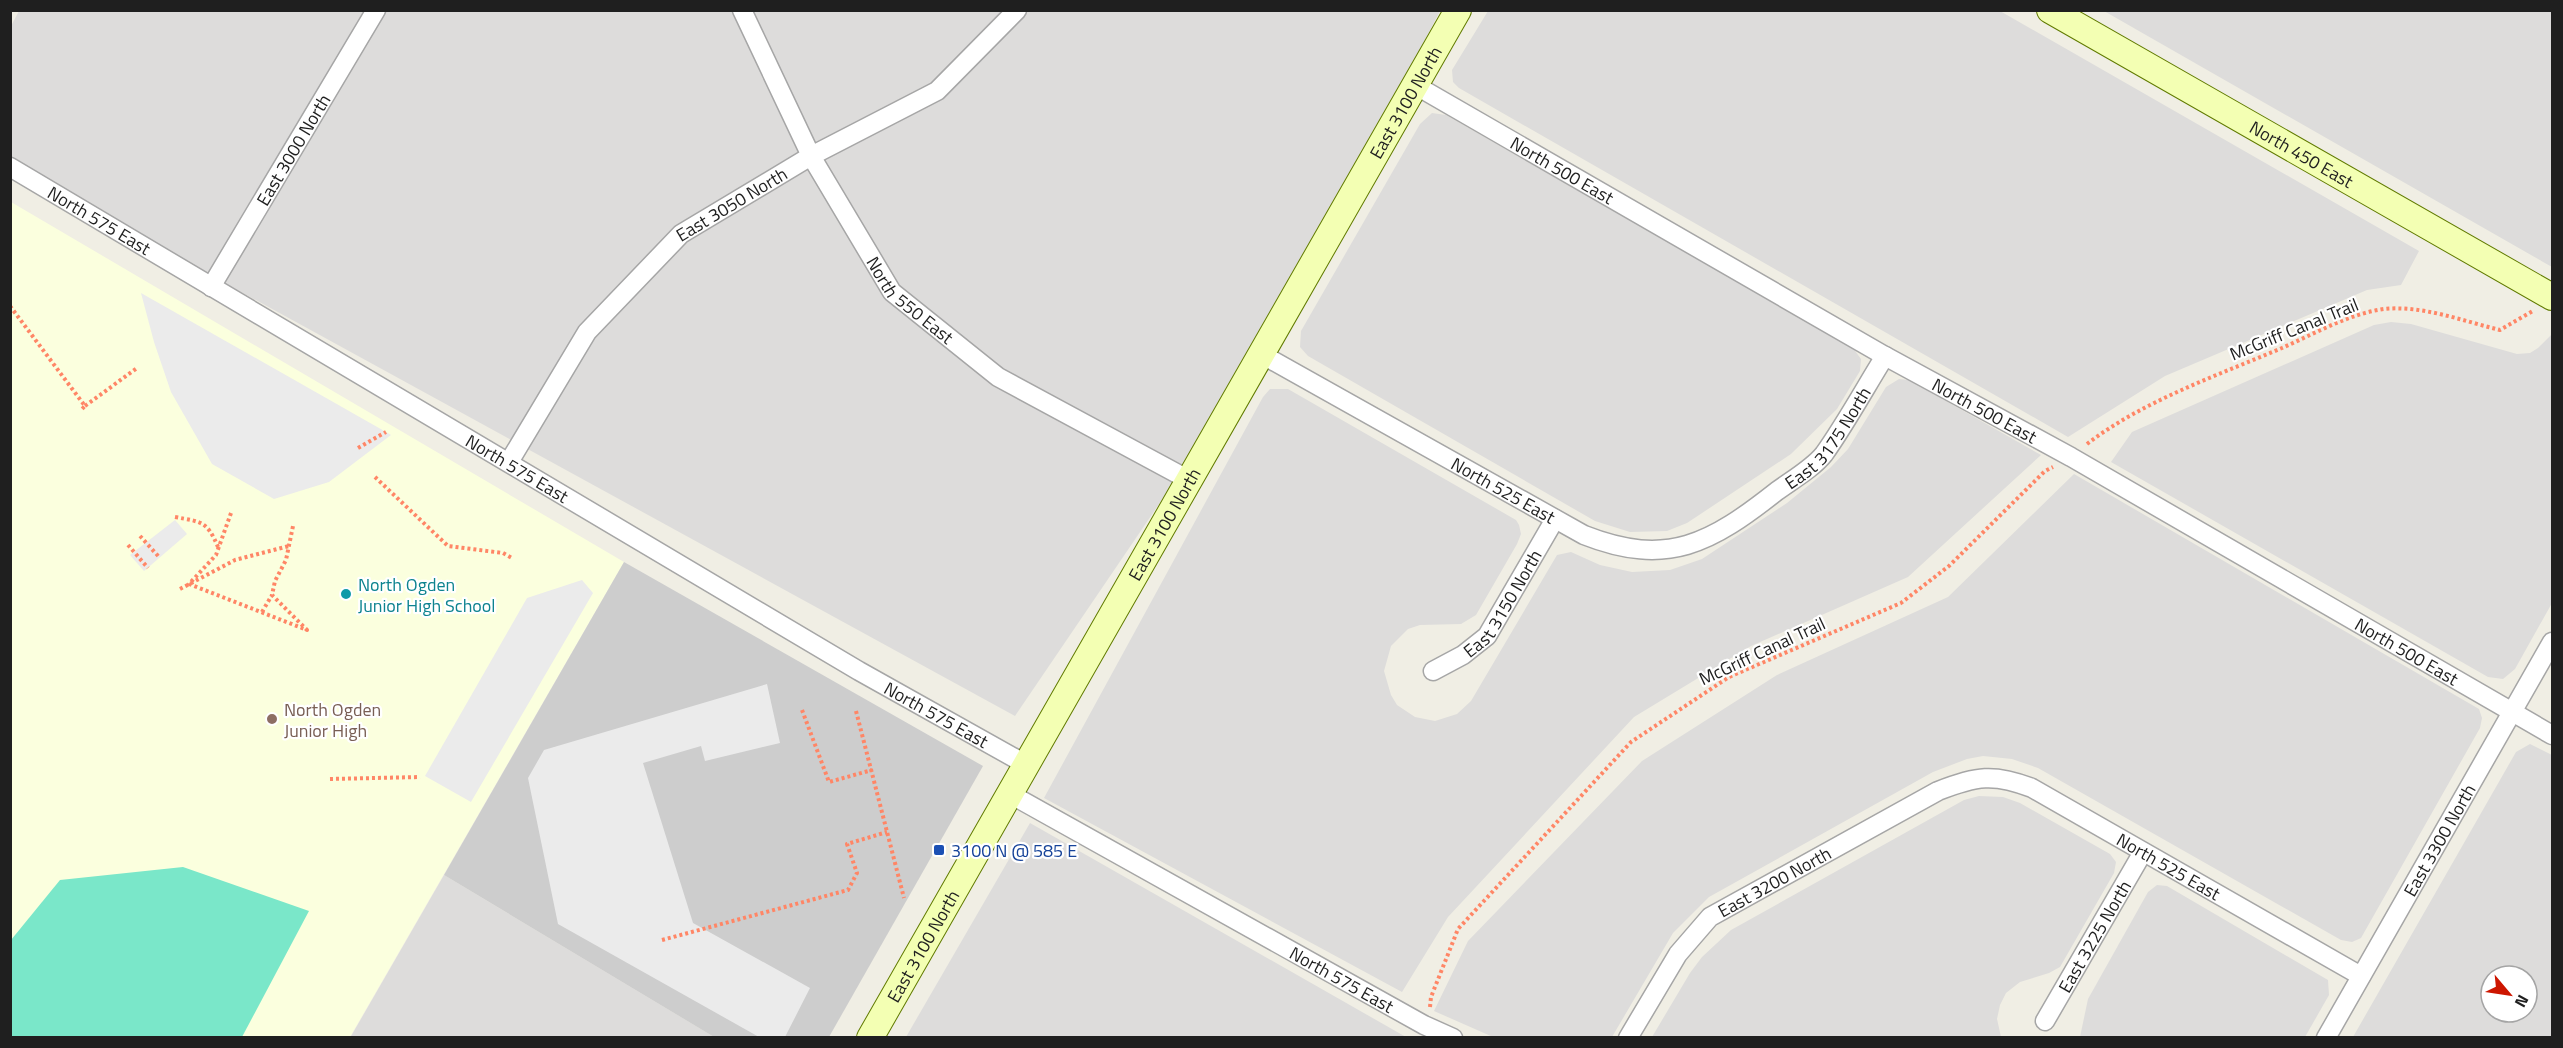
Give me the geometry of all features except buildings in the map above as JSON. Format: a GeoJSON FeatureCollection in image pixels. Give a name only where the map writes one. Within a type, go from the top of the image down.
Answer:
{"type":"FeatureCollection","features":[{"type":"Feature","properties":{"kind":"main road","name":"East 3100 North"},"geometry":{"type":"LineString","coordinates":[[870,1038],[1458,10]]}},
{"type":"Feature","properties":{"kind":"main road","name":"North 450 East"},"geometry":{"type":"LineString","coordinates":[[2050,10],[2553,297]]}},
{"type":"Feature","properties":{"kind":"street","name":"East 3000 North"},"geometry":{"type":"LineString","coordinates":[[211,287],[376,10]]}},
{"type":"Feature","properties":{"kind":"street","name":"North 550 East"},"geometry":{"type":"LineString","coordinates":[[742,10],[812,156],[892,292],[998,377],[1190,480]]}},
{"type":"Feature","properties":{"kind":"street","name":"East 3050 North"},"geometry":{"type":"LineString","coordinates":[[509,462],[587,332],[681,234],[812,156],[937,91],[1017,10]]}},
{"type":"Feature","properties":{"kind":"street","name":"North 500 East"},"geometry":{"type":"LineString","coordinates":[[1415,85],[1885,356],[2071,457],[2553,735]]}},
{"type":"Feature","properties":{"kind":"street","name":"North 575 East"},"geometry":{"type":"LineString","coordinates":[[10,167],[859,671],[1027,765]]}},
{"type":"Feature","properties":{"kind":"street","name":"North 525 East"},"geometry":{"type":"LineString","coordinates":[[1262,354],[1555,519],[1609,545],[1661,551],[1684,548],[1709,537],[1756,507]]}},
{"type":"Feature","properties":{"kind":"street","name":"East 3175 North"},"geometry":{"type":"LineString","coordinates":[[1756,507],[1822,456],[1885,356]]}},
{"type":"Feature","properties":{"kind":"street","name":"East 3150 North"},"geometry":{"type":"LineString","coordinates":[[1433,671],[1463,656],[1487,636],[1555,519]]}},
{"type":"Feature","properties":{"kind":"street","name":"East 3300 North"},"geometry":{"type":"LineString","coordinates":[[2326,1038],[2553,642]]}},
{"type":"Feature","properties":{"kind":"street","name":"North 525 East"},"geometry":{"type":"LineString","coordinates":[[1970,778],[1990,777],[2011,780],[2032,788],[2361,976]]}},
{"type":"Feature","properties":{"kind":"street","name":"East 3200 North"},"geometry":{"type":"LineString","coordinates":[[1628,1038],[1678,954],[1710,917],[1938,791],[1970,778]]}},
{"type":"Feature","properties":{"kind":"street","name":"North 575 East"},"geometry":{"type":"LineString","coordinates":[[1010,794],[1453,1038]]}},
{"type":"Feature","properties":{"kind":"street","name":"East 3225 North"},"geometry":{"type":"LineString","coordinates":[[2045,1021],[2143,852]]}},
{"type":"Feature","properties":{"kind":"path"},"geometry":{"type":"LineString","coordinates":[[10,306],[86,406]]}},
{"type":"Feature","properties":{"kind":"path","name":"McGriff Canal Trail"},"geometry":{"type":"LineString","coordinates":[[2083,447],[2116,423],[2194,386],[2353,317],[2383,309],[2412,309],[2500,330],[2527,314]]}},
{"type":"Feature","properties":{"kind":"path"},"geometry":{"type":"LineString","coordinates":[[81,410],[137,368]]}},
{"type":"Feature","properties":{"kind":"path"},"geometry":{"type":"LineString","coordinates":[[358,448],[386,432]]}},
{"type":"Feature","properties":{"kind":"path","name":"McGriff Canal Trail"},"geometry":{"type":"LineString","coordinates":[[1430,1011],[1431,997],[1458,929],[1631,742],[1729,677],[1901,603],[1949,566],[2045,471],[2058,464]]}},
{"type":"Feature","properties":{"kind":"path"},"geometry":{"type":"LineString","coordinates":[[375,477],[448,546],[503,553],[512,558]]}},
{"type":"Feature","properties":{"kind":"path"},"geometry":{"type":"LineString","coordinates":[[189,584],[216,555],[231,513]]}},
{"type":"Feature","properties":{"kind":"path"},"geometry":{"type":"LineString","coordinates":[[175,517],[201,522],[210,528],[218,548]]}},
{"type":"Feature","properties":{"kind":"path"},"geometry":{"type":"LineString","coordinates":[[262,612],[272,595],[290,546],[293,526]]}},
{"type":"Feature","properties":{"kind":"path"},"geometry":{"type":"LineString","coordinates":[[140,536],[160,558]]}},
{"type":"Feature","properties":{"kind":"path"},"geometry":{"type":"LineString","coordinates":[[128,545],[148,568]]}},
{"type":"Feature","properties":{"kind":"path"},"geometry":{"type":"LineString","coordinates":[[180,589],[235,560],[290,546]]}},
{"type":"Feature","properties":{"kind":"path"},"geometry":{"type":"LineString","coordinates":[[189,584],[307,630],[272,595]]}},
{"type":"Feature","properties":{"kind":"path"},"geometry":{"type":"LineString","coordinates":[[802,710],[829,782],[872,770]]}},
{"type":"Feature","properties":{"kind":"path"},"geometry":{"type":"LineString","coordinates":[[856,711],[904,898]]}},
{"type":"Feature","properties":{"kind":"path"},"geometry":{"type":"LineString","coordinates":[[330,779],[420,777]]}},
{"type":"Feature","properties":{"kind":"path"},"geometry":{"type":"LineString","coordinates":[[662,940],[848,890],[857,873],[847,844],[887,832]]}},
{"type":"Feature","properties":{"kind":"shaded area"},"geometry":{"type":"Polygon","coordinates":[[[19,11],[1440,11],[1261,354],[1015,716],[11,166],[11,26],[19,11]]]}},
{"type":"Feature","properties":{"kind":"shaded area"},"geometry":{"type":"Polygon","coordinates":[[[1488,11],[2000,11],[2419,251],[2401,285],[2367,290],[2165,376],[2068,437],[1459,88],[1453,82],[1452,70],[1488,11]]]}},
{"type":"Feature","properties":{"kind":"shaded area"},"geometry":{"type":"Polygon","coordinates":[[[2104,11],[2552,11],[2552,267],[2104,11]]]}},
{"type":"Feature","properties":{"kind":"shaded area"},"geometry":{"type":"Polygon","coordinates":[[[1432,113],[1446,115],[1853,348],[1861,359],[1860,371],[1837,409],[1791,454],[1687,523],[1667,531],[1630,532],[1595,521],[1308,356],[1300,347],[1301,331],[1420,124],[1432,113]]]}},
{"type":"Feature","properties":{"kind":"shaded area","name":"North Ogden Junior High"},"geometry":{"type":"Polygon","coordinates":[[[11,202],[624,562],[350,1037],[11,1038],[11,202]]]}},
{"type":"Feature","properties":{"kind":"shaded area"},"geometry":{"type":"Polygon","coordinates":[[[141,293],[391,435],[329,482],[274,499],[212,464],[171,392],[141,293]]]}},
{"type":"Feature","properties":{"kind":"shaded area"},"geometry":{"type":"Polygon","coordinates":[[[2391,322],[2411,324],[2517,354],[2530,353],[2552,334],[2552,603],[2515,669],[2503,679],[2488,677],[2111,462],[2132,432],[2374,325],[2391,322]]]}},
{"type":"Feature","properties":{"kind":"shaded area"},"geometry":{"type":"Polygon","coordinates":[[[1899,379],[1909,380],[2041,455],[1908,577],[1751,646],[1634,717],[1448,917],[1402,992],[1044,798],[1263,397],[1270,389],[1288,389],[1516,520],[1519,525],[1521,534],[1517,544],[1476,615],[1461,624],[1420,625],[1408,629],[1391,646],[1384,671],[1391,695],[1397,705],[1415,717],[1435,721],[1457,714],[1471,701],[1557,555],[1571,552],[1600,565],[1632,572],[1670,570],[1702,559],[1787,503],[1831,467],[1848,449],[1886,387],[1899,379]]]}},
{"type":"Feature","properties":{"kind":"shaded area"},"geometry":{"type":"Polygon","coordinates":[[[2074,474],[2479,709],[2482,718],[2480,728],[2361,938],[2352,942],[2341,940],[2038,768],[2012,759],[1983,756],[1967,759],[1933,772],[1709,897],[1673,933],[1612,1037],[1493,1037],[1434,1011],[1468,941],[1642,761],[1777,675],[1948,597],[2074,474]]]}},
{"type":"Feature","properties":{"kind":"shaded area"},"geometry":{"type":"Polygon","coordinates":[[[175,520],[187,534],[144,571],[130,555],[175,520]]]}},
{"type":"Feature","properties":{"kind":"shaded area"},"geometry":{"type":"Polygon","coordinates":[[[624,562],[983,766],[829,1037],[714,1037],[444,875],[624,562]]]}},
{"type":"Feature","properties":{"kind":"shaded area"},"geometry":{"type":"Polygon","coordinates":[[[582,580],[593,593],[471,802],[425,776],[527,598],[582,580]]]}},
{"type":"Feature","properties":{"kind":"shaded area"},"geometry":{"type":"Polygon","coordinates":[[[767,684],[780,743],[705,761],[701,746],[643,763],[693,923],[810,988],[785,1037],[759,1037],[558,924],[528,778],[544,750],[767,684]]]}},
{"type":"Feature","properties":{"kind":"shaded area"},"geometry":{"type":"Polygon","coordinates":[[[2530,744],[2552,755],[2552,1037],[2353,1037],[2516,752],[2530,744]]]}},
{"type":"Feature","properties":{"kind":"shaded area"},"geometry":{"type":"Polygon","coordinates":[[[1979,796],[2003,797],[2020,803],[2110,854],[2116,862],[2114,873],[2060,967],[2020,982],[2006,993],[1997,1019],[2001,1037],[1652,1037],[1690,973],[1702,957],[1731,930],[1964,800],[1979,796]]]}},
{"type":"Feature","properties":{"kind":"shaded area"},"geometry":{"type":"Polygon","coordinates":[[[1030,823],[1406,1037],[906,1037],[1030,823]]]}},
{"type":"Feature","properties":{"kind":"shaded area"},"geometry":{"type":"Polygon","coordinates":[[[444,875],[714,1037],[350,1038],[444,875]]]}},
{"type":"Feature","properties":{"kind":"shaded area"},"geometry":{"type":"Polygon","coordinates":[[[2157,885],[2167,886],[2328,980],[2329,995],[2305,1037],[2080,1037],[2088,999],[2148,892],[2157,885]]]}},
{"type":"Feature","properties":{"kind":"green space"},"geometry":{"type":"Polygon","coordinates":[[[183,867],[309,911],[242,1037],[11,1037],[11,940],[60,880],[183,867]]]}},
{"type":"Feature","properties":{"kind":"place","name":"North Ogden Junior High School"},"geometry":{"type":"Point","coordinates":[346,594]}},
{"type":"Feature","properties":{"kind":"place","name":"North Ogden Junior High"},"geometry":{"type":"Point","coordinates":[272,719]}},
{"type":"Feature","properties":{"kind":"place","name":"3100 N @ 585 E"},"geometry":{"type":"Point","coordinates":[939,850]}}]}
